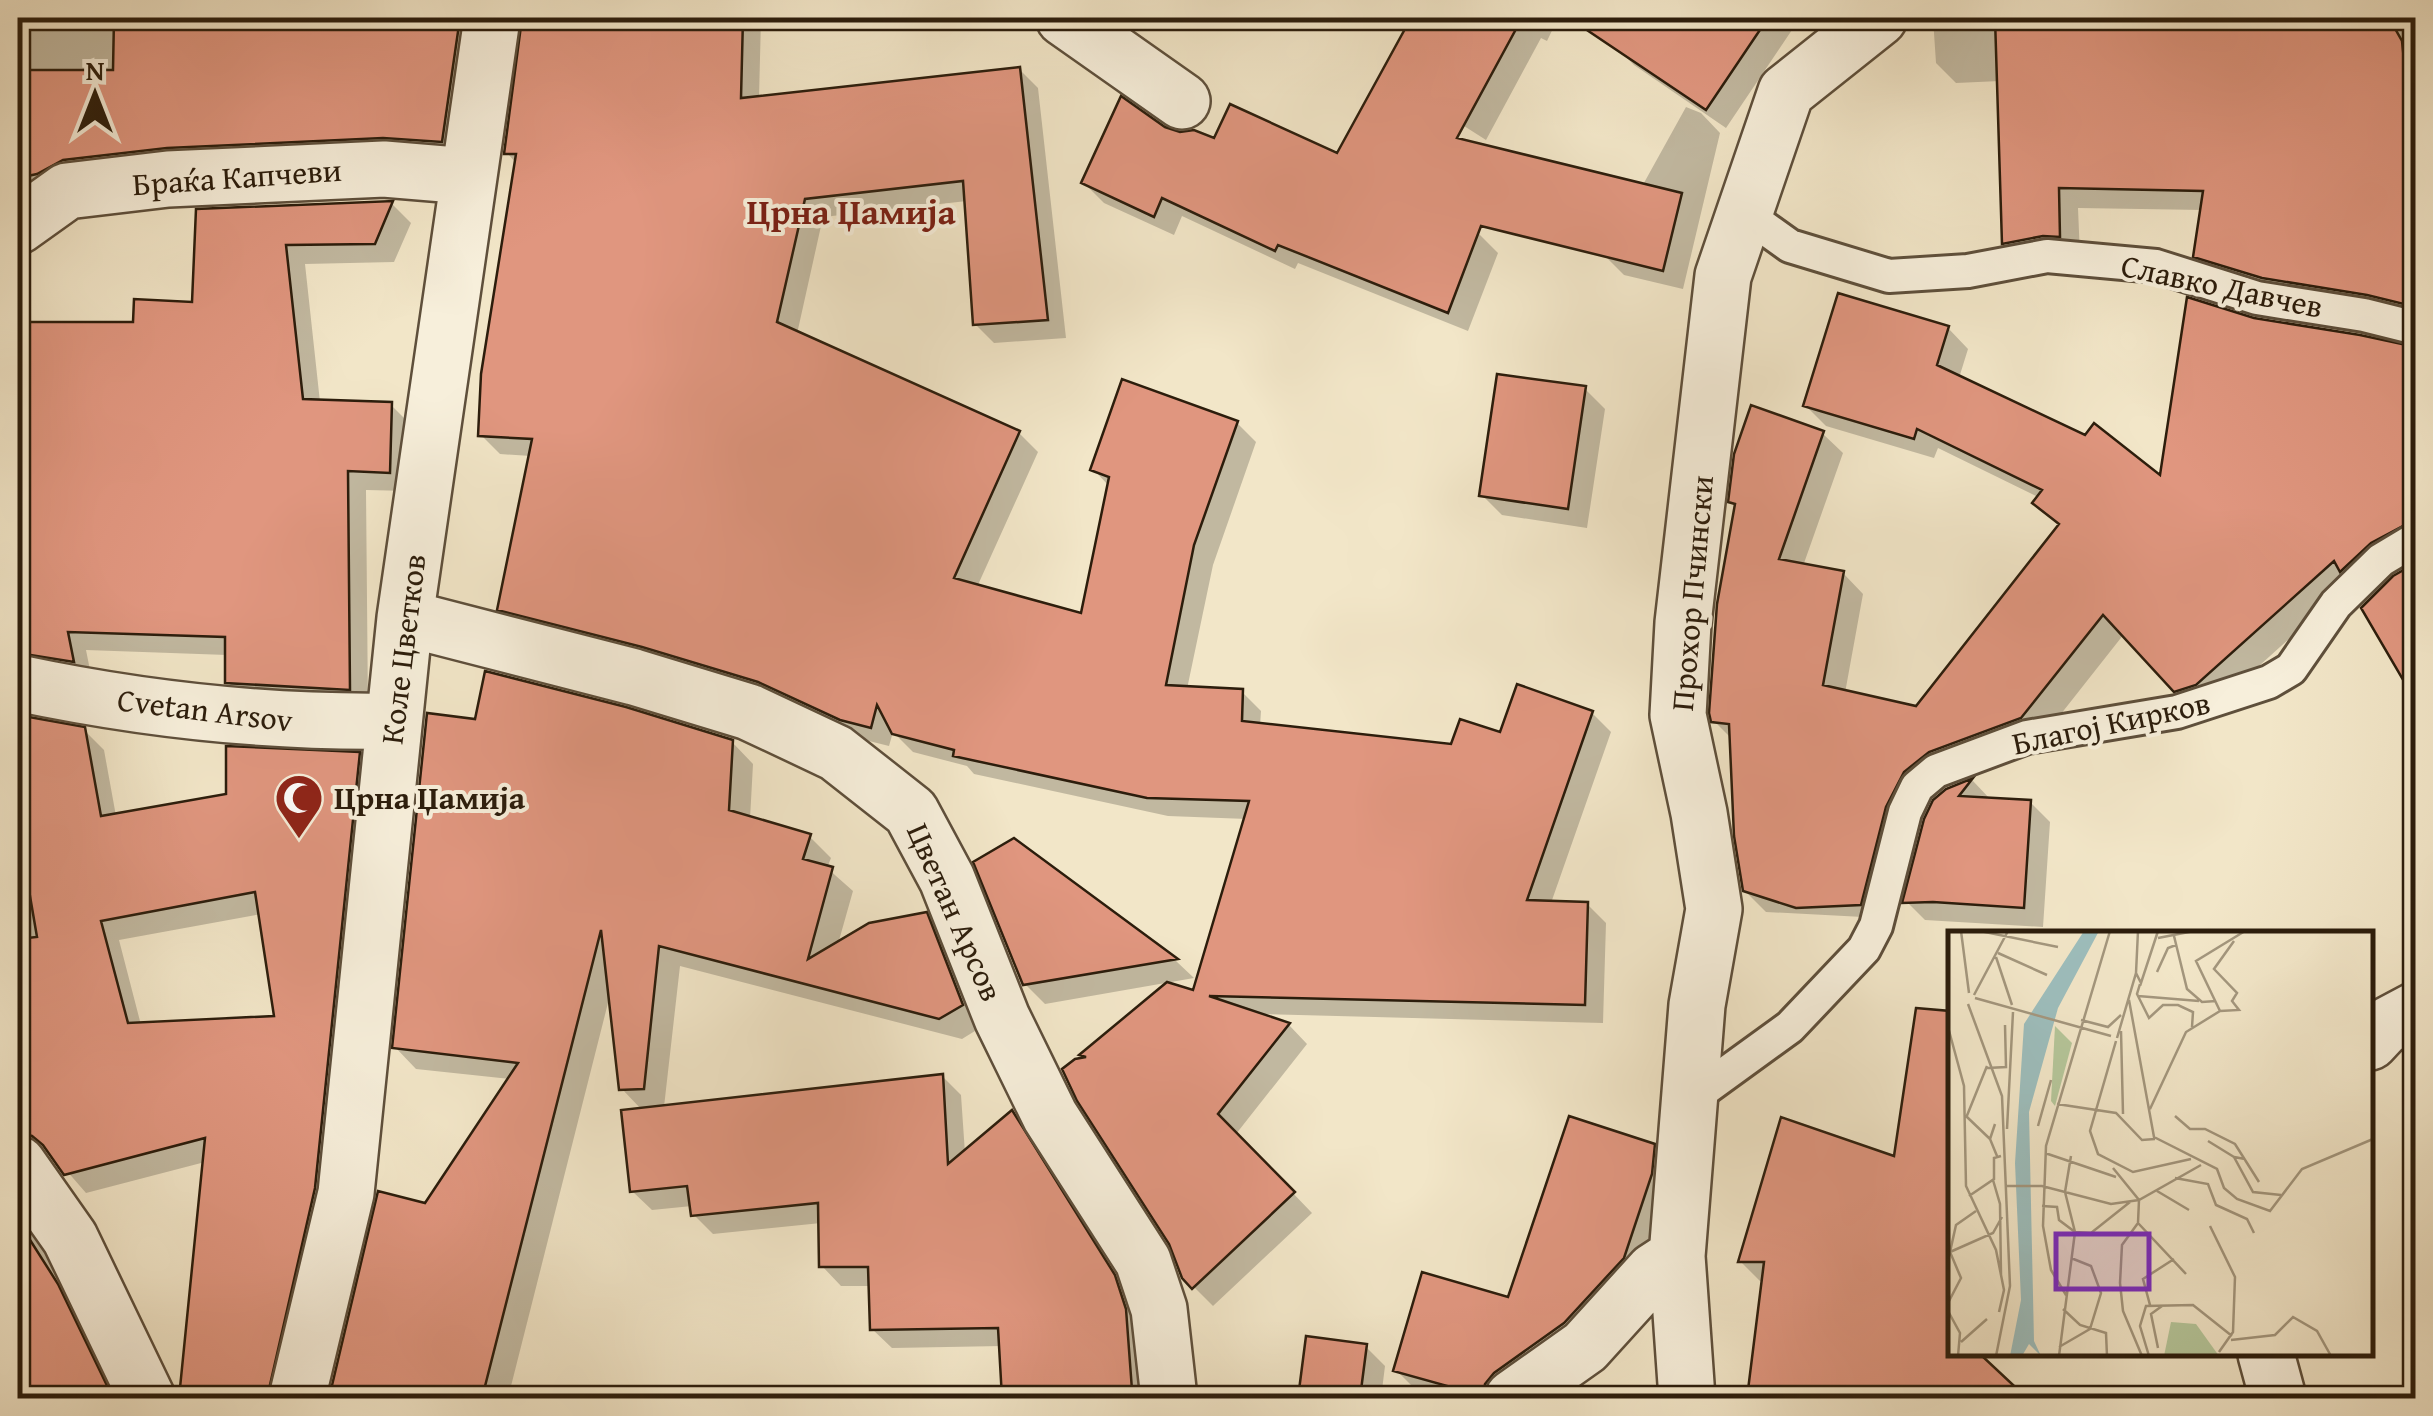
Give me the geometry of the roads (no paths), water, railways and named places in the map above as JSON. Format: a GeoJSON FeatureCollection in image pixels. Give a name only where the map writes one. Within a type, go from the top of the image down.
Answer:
{"type":"FeatureCollection","features":[{"type":"Feature","properties":{"kind":"street","name":"Коле Цветков"},"geometry":{"type":"LineString","coordinates":[[298,1398],[346,1194],[405,618],[492,18]]}},
{"type":"Feature","properties":{"kind":"street"},"geometry":{"type":"LineString","coordinates":[[1064,18],[1182,101]]}},
{"type":"Feature","properties":{"kind":"street","name":"Прохор Пчински"},"geometry":{"type":"LineString","coordinates":[[1688,1398],[1677,1256],[1698,1005],[1714,909],[1678,715],[1683,623],[1723,276],[1786,92],[1878,18]]}},
{"type":"Feature","properties":{"kind":"street","name":"Браќа Капчеви"},"geometry":{"type":"LineString","coordinates":[[18,226],[67,191],[168,178],[384,169],[468,176]]}},
{"type":"Feature","properties":{"kind":"street","name":"Цветан Арсов"},"geometry":{"type":"LineString","coordinates":[[405,618],[634,677],[749,712],[836,753],[911,812],[947,878],[1002,1018],[1050,1116],[1144,1261],[1159,1309],[1169,1398]]}},
{"type":"Feature","properties":{"kind":"street","name":"Cvetan Arsov"},"geometry":{"type":"LineString","coordinates":[[18,682],[72,694],[224,715],[308,722],[394,721]]}},
{"type":"Feature","properties":{"kind":"street"},"geometry":{"type":"LineString","coordinates":[[2373,1039],[2384,1027],[2416,1010]]}},
{"type":"Feature","properties":{"kind":"street"},"geometry":{"type":"LineString","coordinates":[[18,1164],[70,1238],[146,1398]]}},
{"type":"Feature","properties":{"kind":"street"},"geometry":{"type":"LineString","coordinates":[[1513,1398],[1585,1347],[1654,1271],[1677,1256]]}},
{"type":"Feature","properties":{"kind":"street"},"geometry":{"type":"LineString","coordinates":[[2267,1356],[2278,1398]]}},
{"type":"Feature","properties":{"kind":"lane","name":"Славко Давчев"},"geometry":{"type":"LineString","coordinates":[[1744,213],[1790,246],[1889,276],[1968,271],[2047,256],[2156,266],[2257,298],[2364,315],[2416,328]]}},
{"type":"Feature","properties":{"kind":"lane","name":"Благој Кирков"},"geometry":{"type":"LineString","coordinates":[[1688,1101],[1790,1027],[1864,949],[1876,926],[1905,812],[1917,788],[1936,772],[2028,737],[2177,712],[2269,682],[2291,670],[2336,604],[2382,560],[2416,539]]}},
{"type":"Feature","properties":{"kind":"place","name":"Црна Џамија"},"geometry":{"type":"Point","coordinates":[299,840]}},
{"type":"Feature","properties":{"kind":"district","name":"Црна Џамија"},"geometry":{"type":"Point","coordinates":[851,212]}}]}
